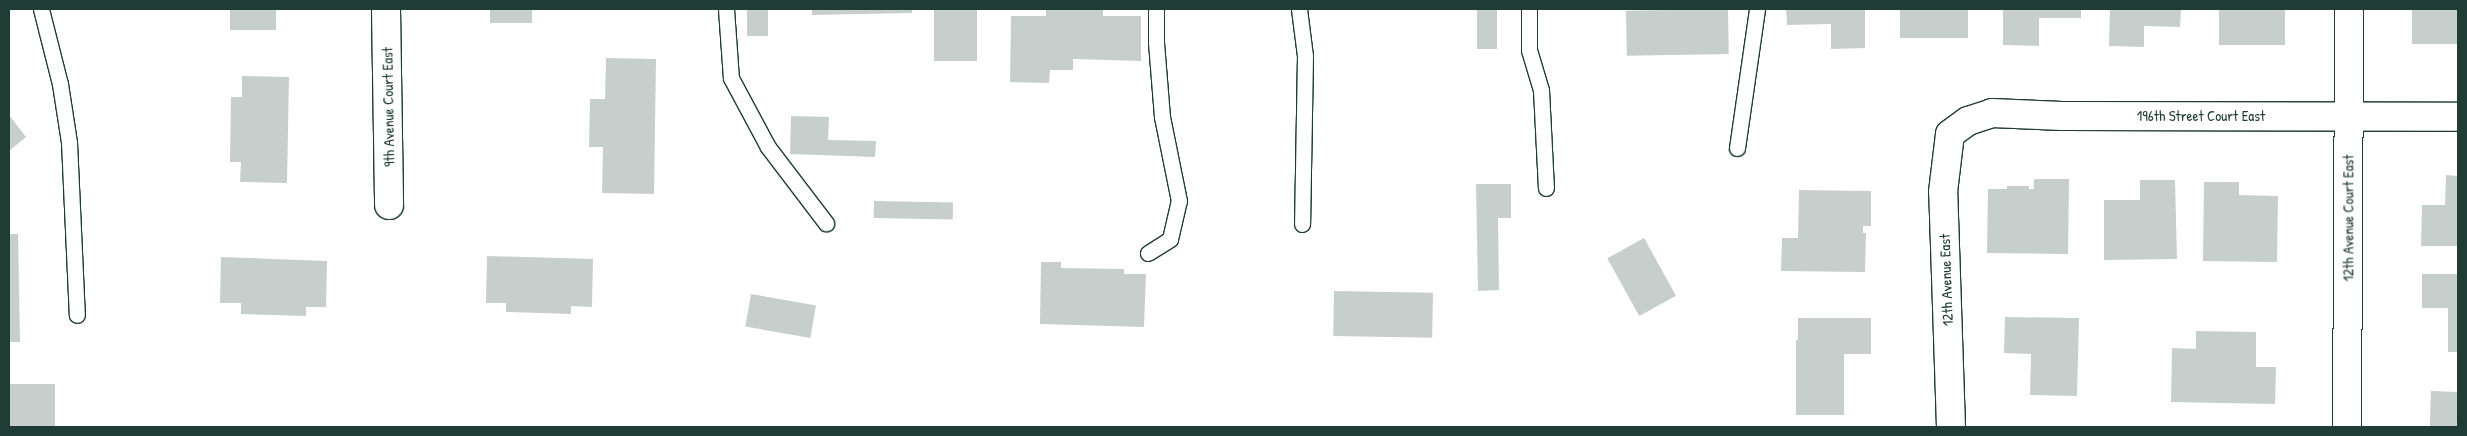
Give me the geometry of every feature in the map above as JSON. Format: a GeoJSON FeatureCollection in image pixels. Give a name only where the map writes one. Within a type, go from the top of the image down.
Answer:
{"type":"FeatureCollection","features":[{"type":"Feature","properties":{"kind":"street","name":"9th Avenue Court East"},"geometry":{"type":"LineString","coordinates":[[386,9],[389,205]]}},
{"type":"Feature","properties":{"kind":"street","name":"12th Avenue Court East"},"geometry":{"type":"LineString","coordinates":[[2347,427],[2349,9]]}},
{"type":"Feature","properties":{"kind":"street","name":"196th Street Court East"},"geometry":{"type":"LineString","coordinates":[[1950,134],[1968,121],[1992,113],[2062,116],[2458,117]]}},
{"type":"Feature","properties":{"kind":"street","name":"12th Avenue East"},"geometry":{"type":"LineString","coordinates":[[1950,134],[1943,192],[1951,427]]}},
{"type":"Feature","properties":{"kind":"lane"},"geometry":{"type":"LineString","coordinates":[[41,9],[60,84],[69,142],[78,315]]}},
{"type":"Feature","properties":{"kind":"lane"},"geometry":{"type":"LineString","coordinates":[[726,9],[730,78],[768,147],[826,223]]}},
{"type":"Feature","properties":{"kind":"lane"},"geometry":{"type":"LineString","coordinates":[[1148,253],[1170,239],[1179,201],[1162,117],[1156,42],[1156,9]]}},
{"type":"Feature","properties":{"kind":"lane"},"geometry":{"type":"LineString","coordinates":[[1299,9],[1305,56],[1302,224]]}},
{"type":"Feature","properties":{"kind":"lane"},"geometry":{"type":"LineString","coordinates":[[1529,9],[1529,50],[1541,90],[1546,188]]}},
{"type":"Feature","properties":{"kind":"lane"},"geometry":{"type":"LineString","coordinates":[[1737,148],[1757,9]]}},
{"type":"Feature","properties":{"kind":"building"},"geometry":{"type":"Polygon","coordinates":[[[230,9],[276,9],[276,30],[230,30],[230,9]]]}},
{"type":"Feature","properties":{"kind":"building"},"geometry":{"type":"Polygon","coordinates":[[[490,9],[532,9],[532,23],[490,23],[490,9]]]}},
{"type":"Feature","properties":{"kind":"building"},"geometry":{"type":"Polygon","coordinates":[[[747,9],[768,9],[768,36],[747,36],[747,9]]]}},
{"type":"Feature","properties":{"kind":"building"},"geometry":{"type":"Polygon","coordinates":[[[812,9],[912,9],[912,13],[812,15],[812,9]]]}},
{"type":"Feature","properties":{"kind":"building"},"geometry":{"type":"Polygon","coordinates":[[[934,9],[977,9],[977,61],[934,61],[934,9]]]}},
{"type":"Feature","properties":{"kind":"building"},"geometry":{"type":"Polygon","coordinates":[[[1046,9],[1103,9],[1103,16],[1141,16],[1141,61],[1073,59],[1073,70],[1050,70],[1049,83],[1010,82],[1011,16],[1046,16],[1046,9]]]}},
{"type":"Feature","properties":{"kind":"building"},"geometry":{"type":"Polygon","coordinates":[[[1477,9],[1497,9],[1497,49],[1477,49],[1477,9]]]}},
{"type":"Feature","properties":{"kind":"building"},"geometry":{"type":"Polygon","coordinates":[[[1728,9],[1729,54],[1627,56],[1626,11],[1728,9]]]}},
{"type":"Feature","properties":{"kind":"building"},"geometry":{"type":"Polygon","coordinates":[[[1786,9],[1865,9],[1865,48],[1831,49],[1831,24],[1787,25],[1786,9]]]}},
{"type":"Feature","properties":{"kind":"building"},"geometry":{"type":"Polygon","coordinates":[[[1900,9],[1968,9],[1968,38],[1900,38],[1900,9]]]}},
{"type":"Feature","properties":{"kind":"building"},"geometry":{"type":"Polygon","coordinates":[[[2003,9],[2081,9],[2081,18],[2039,18],[2039,46],[2003,45],[2003,9]]]}},
{"type":"Feature","properties":{"kind":"building"},"geometry":{"type":"Polygon","coordinates":[[[2110,9],[2181,9],[2180,27],[2144,26],[2144,47],[2109,46],[2110,9]]]}},
{"type":"Feature","properties":{"kind":"building"},"geometry":{"type":"Polygon","coordinates":[[[2219,9],[2285,9],[2285,45],[2219,45],[2219,9]]]}},
{"type":"Feature","properties":{"kind":"building"},"geometry":{"type":"Polygon","coordinates":[[[2412,9],[2458,9],[2458,44],[2412,44],[2412,9]]]}},
{"type":"Feature","properties":{"kind":"building"},"geometry":{"type":"Polygon","coordinates":[[[606,58],[656,59],[654,194],[602,193],[603,147],[589,147],[590,99],[605,99],[606,58]]]}},
{"type":"Feature","properties":{"kind":"building"},"geometry":{"type":"Polygon","coordinates":[[[242,76],[289,77],[287,183],[240,182],[241,162],[230,162],[231,97],[242,97],[242,76]]]}},
{"type":"Feature","properties":{"kind":"building"},"geometry":{"type":"Polygon","coordinates":[[[9,115],[26,137],[9,151],[9,115]]]}},
{"type":"Feature","properties":{"kind":"building"},"geometry":{"type":"Polygon","coordinates":[[[791,116],[829,117],[828,140],[876,141],[875,157],[790,154],[791,116]]]}},
{"type":"Feature","properties":{"kind":"building"},"geometry":{"type":"Polygon","coordinates":[[[2446,175],[2458,176],[2458,246],[2421,246],[2422,205],[2445,205],[2446,175]]]}},
{"type":"Feature","properties":{"kind":"building"},"geometry":{"type":"Polygon","coordinates":[[[2034,179],[2069,179],[2068,254],[1987,253],[1988,189],[2007,189],[2007,186],[2029,186],[2029,189],[2034,189],[2034,179]]]}},
{"type":"Feature","properties":{"kind":"building"},"geometry":{"type":"Polygon","coordinates":[[[2140,180],[2175,180],[2177,259],[2104,260],[2104,200],[2140,200],[2140,180]]]}},
{"type":"Feature","properties":{"kind":"building"},"geometry":{"type":"Polygon","coordinates":[[[2204,182],[2239,182],[2239,195],[2278,196],[2277,262],[2203,261],[2204,182]]]}},
{"type":"Feature","properties":{"kind":"building"},"geometry":{"type":"Polygon","coordinates":[[[1476,184],[1511,184],[1511,218],[1498,218],[1499,290],[1478,291],[1476,184]]]}},
{"type":"Feature","properties":{"kind":"building"},"geometry":{"type":"Polygon","coordinates":[[[1799,190],[1871,191],[1871,226],[1863,226],[1863,233],[1866,233],[1865,272],[1781,271],[1782,238],[1798,238],[1799,190]]]}},
{"type":"Feature","properties":{"kind":"building"},"geometry":{"type":"Polygon","coordinates":[[[874,201],[953,202],[953,219],[874,218],[874,201]]]}},
{"type":"Feature","properties":{"kind":"building"},"geometry":{"type":"Polygon","coordinates":[[[9,234],[18,234],[20,342],[9,342],[9,234]]]}},
{"type":"Feature","properties":{"kind":"building"},"geometry":{"type":"Polygon","coordinates":[[[1644,238],[1676,296],[1639,316],[1607,258],[1644,238]]]}},
{"type":"Feature","properties":{"kind":"building"},"geometry":{"type":"Polygon","coordinates":[[[487,256],[593,259],[592,307],[571,306],[571,314],[506,312],[506,303],[486,303],[487,256]]]}},
{"type":"Feature","properties":{"kind":"building"},"geometry":{"type":"Polygon","coordinates":[[[221,257],[327,261],[326,307],[306,307],[306,316],[241,314],[241,303],[220,303],[221,257]]]}},
{"type":"Feature","properties":{"kind":"building"},"geometry":{"type":"Polygon","coordinates":[[[1041,262],[1061,262],[1061,268],[1124,269],[1124,274],[1146,274],[1144,327],[1040,324],[1041,262]]]}},
{"type":"Feature","properties":{"kind":"building"},"geometry":{"type":"Polygon","coordinates":[[[2422,274],[2458,274],[2458,352],[2448,352],[2448,308],[2422,308],[2422,274]]]}},
{"type":"Feature","properties":{"kind":"building"},"geometry":{"type":"Polygon","coordinates":[[[1334,291],[1433,293],[1432,338],[1333,336],[1334,291]]]}},
{"type":"Feature","properties":{"kind":"building"},"geometry":{"type":"Polygon","coordinates":[[[751,294],[816,305],[810,338],[745,326],[751,294]]]}},
{"type":"Feature","properties":{"kind":"building"},"geometry":{"type":"Polygon","coordinates":[[[2005,317],[2079,318],[2077,396],[2030,395],[2031,354],[2004,353],[2005,317]]]}},
{"type":"Feature","properties":{"kind":"building"},"geometry":{"type":"Polygon","coordinates":[[[1798,318],[1871,318],[1871,354],[1844,354],[1844,415],[1796,415],[1796,340],[1798,340],[1798,318]]]}},
{"type":"Feature","properties":{"kind":"building"},"geometry":{"type":"Polygon","coordinates":[[[2196,331],[2256,332],[2256,367],[2276,367],[2275,404],[2171,402],[2172,348],[2196,349],[2196,331]]]}},
{"type":"Feature","properties":{"kind":"building"},"geometry":{"type":"Polygon","coordinates":[[[9,384],[55,384],[55,427],[9,427],[9,384]]]}},
{"type":"Feature","properties":{"kind":"building"},"geometry":{"type":"Polygon","coordinates":[[[2431,391],[2458,392],[2457,427],[2430,427],[2431,391]]]}}]}
